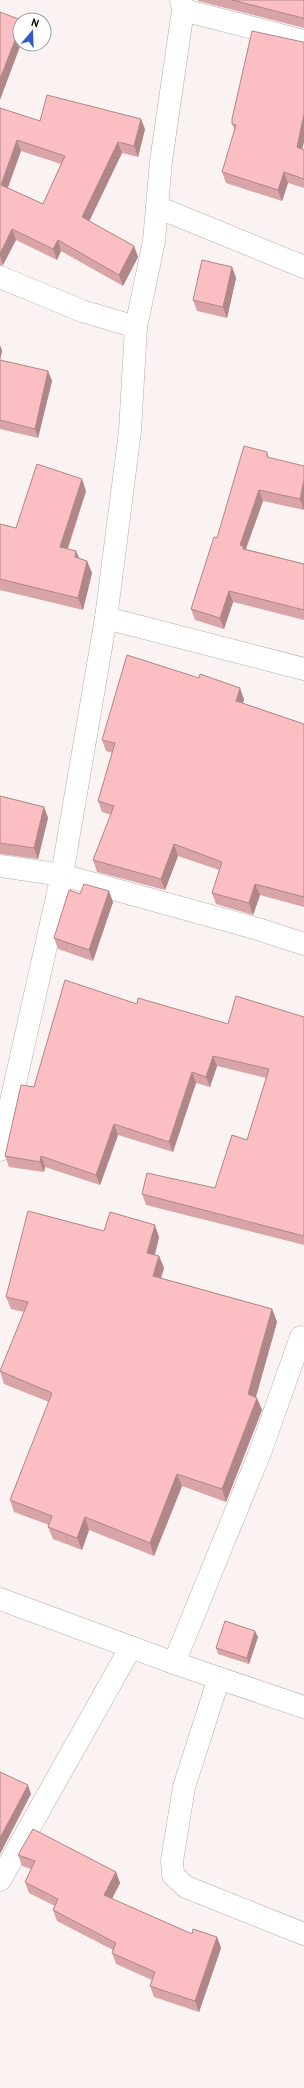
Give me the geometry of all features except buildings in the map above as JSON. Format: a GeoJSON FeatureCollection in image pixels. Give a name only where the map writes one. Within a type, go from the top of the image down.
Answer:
{"type":"FeatureCollection","features":[{"type":"Feature","properties":{"kind":"street"},"geometry":{"type":"LineString","coordinates":[[0,1150],[62,874],[106,618],[130,431],[136,327],[154,241],[161,161],[182,5],[304,41]]}},
{"type":"Feature","properties":{"kind":"street"},"geometry":{"type":"LineString","coordinates":[[157,207],[304,267]]}},
{"type":"Feature","properties":{"kind":"street"},"geometry":{"type":"LineString","coordinates":[[0,277],[82,311],[136,327]]}},
{"type":"Feature","properties":{"kind":"street"},"geometry":{"type":"LineString","coordinates":[[106,618],[304,669]]}},
{"type":"Feature","properties":{"kind":"street"},"geometry":{"type":"LineString","coordinates":[[0,866],[62,874],[258,929],[304,944]]}},
{"type":"Feature","properties":{"kind":"street"},"geometry":{"type":"LineString","coordinates":[[174,1664],[261,1450],[301,1337]]}},
{"type":"Feature","properties":{"kind":"street"},"geometry":{"type":"LineString","coordinates":[[0,1599],[174,1664],[304,1707]]}},
{"type":"Feature","properties":{"kind":"street"},"geometry":{"type":"LineString","coordinates":[[0,1880],[131,1647]]}},
{"type":"Feature","properties":{"kind":"street"},"geometry":{"type":"LineString","coordinates":[[219,1678],[184,1787],[172,1861],[173,1875],[186,1887],[304,1934]]}}]}
